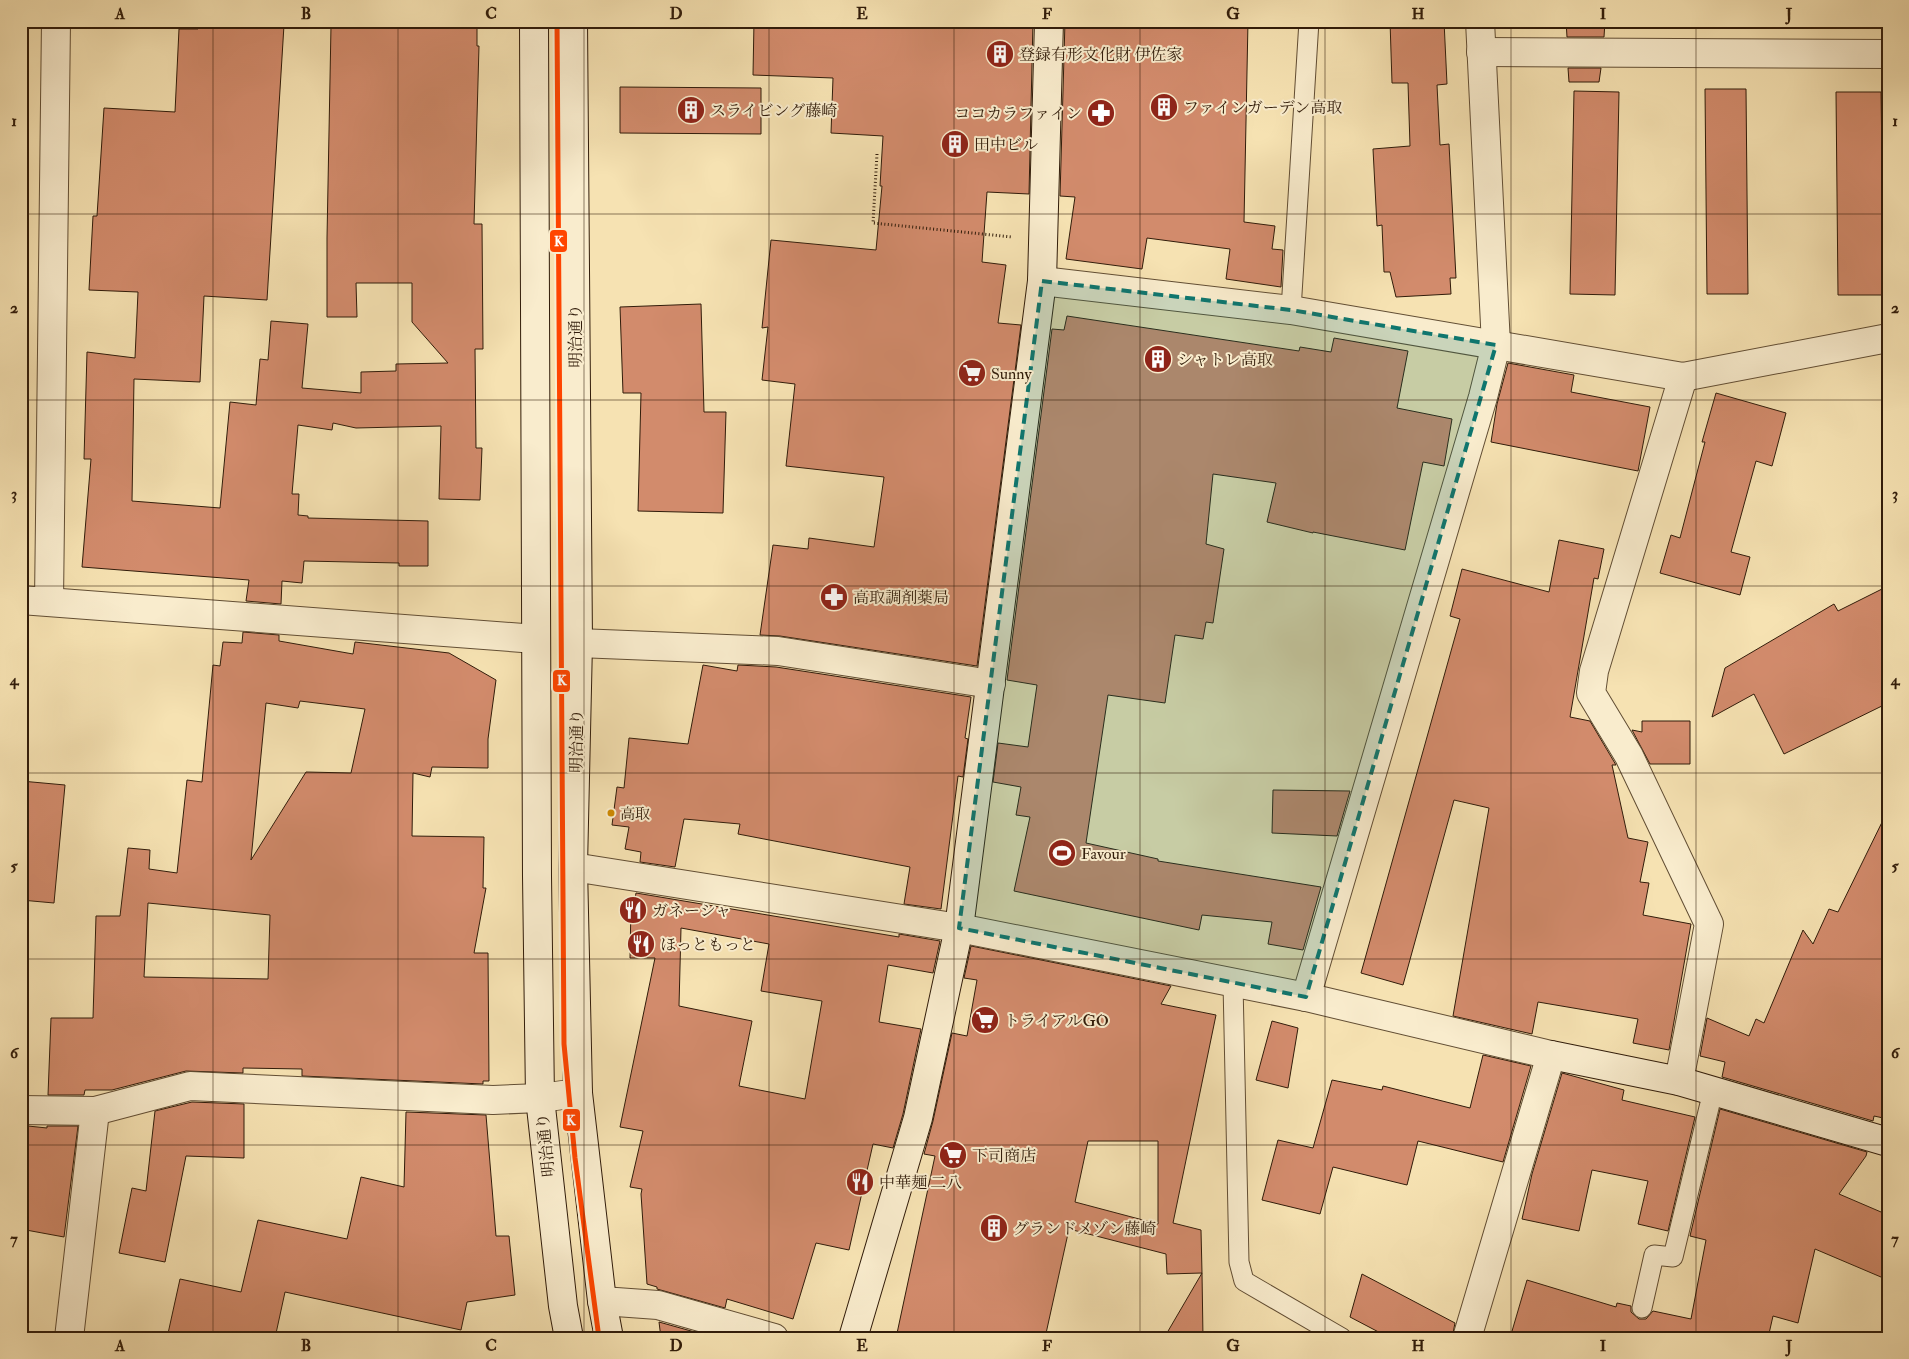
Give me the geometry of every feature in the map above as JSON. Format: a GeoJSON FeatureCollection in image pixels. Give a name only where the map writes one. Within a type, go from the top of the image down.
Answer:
{"type":"FeatureCollection","features":[{"type":"Feature","properties":{"kind":"street"},"geometry":{"type":"LineString","coordinates":[[49,601],[56,21]]}},
{"type":"Feature","properties":{"kind":"street","name":"明治通り"},"geometry":{"type":"LineString","coordinates":[[534,21],[536,876],[540,1098],[563,1306],[569,1338]]}},
{"type":"Feature","properties":{"kind":"street","name":"明治通り"},"geometry":{"type":"LineString","coordinates":[[573,21],[578,643],[573,867],[578,1093],[602,1301],[609,1338]]}},
{"type":"Feature","properties":{"kind":"street"},"geometry":{"type":"LineString","coordinates":[[854,1338],[918,1118],[959,928],[1042,280],[1049,21]]}},
{"type":"Feature","properties":{"kind":"street"},"geometry":{"type":"LineString","coordinates":[[1306,997],[1483,397],[1496,345],[1480,21]]}},
{"type":"Feature","properties":{"kind":"street"},"geometry":{"type":"LineString","coordinates":[[1481,52],[1888,54]]}},
{"type":"Feature","properties":{"kind":"street"},"geometry":{"type":"LineString","coordinates":[[1042,280],[1291,310],[1683,377],[1888,338]]}},
{"type":"Feature","properties":{"kind":"street"},"geometry":{"type":"LineString","coordinates":[[1679,1081],[1710,924],[1629,756],[1591,693],[1594,671],[1683,377]]}},
{"type":"Feature","properties":{"kind":"street"},"geometry":{"type":"LineString","coordinates":[[21,600],[536,639]]}},
{"type":"Feature","properties":{"kind":"street"},"geometry":{"type":"LineString","coordinates":[[578,643],[778,651],[991,684]]}},
{"type":"Feature","properties":{"kind":"street"},"geometry":{"type":"LineString","coordinates":[[573,867],[959,928],[1306,997],[1551,1055],[1679,1081],[1888,1142]]}},
{"type":"Feature","properties":{"kind":"street"},"geometry":{"type":"LineString","coordinates":[[1467,1338],[1551,1055]]}},
{"type":"Feature","properties":{"kind":"street"},"geometry":{"type":"LineString","coordinates":[[21,1110],[95,1111],[190,1086],[493,1100],[540,1098],[578,1093]]}},
{"type":"Feature","properties":{"kind":"street"},"geometry":{"type":"LineString","coordinates":[[69,1338],[95,1111]]}},
{"type":"Feature","properties":{"kind":"street"},"geometry":{"type":"LineString","coordinates":[[602,1301],[658,1305],[774,1338]]}},
{"type":"Feature","properties":{"kind":"lane"},"geometry":{"type":"LineString","coordinates":[[1291,310],[1309,21]]}},
{"type":"Feature","properties":{"kind":"lane"},"geometry":{"type":"LineString","coordinates":[[1233,982],[1239,1262],[1244,1281],[1342,1338]]}},
{"type":"Feature","properties":{"kind":"lane"},"geometry":{"type":"LineString","coordinates":[[1642,1308],[1654,1255],[1673,1257],[1713,1091]]}},
{"type":"Feature","properties":{"kind":"path"},"geometry":{"type":"LineString","coordinates":[[876,154],[873,223],[1043,240]]}},
{"type":"Feature","properties":{"kind":"highlighted area"},"geometry":{"type":"Polygon","coordinates":[[[1042,281],[1291,310],[1496,345],[1306,997],[959,928],[1042,281]]]}},
{"type":"Feature","properties":{"kind":"building"},"geometry":{"type":"Polygon","coordinates":[[[198,21],[280,21],[280,25],[284,25],[267,300],[204,296],[200,382],[134,379],[132,501],[220,508],[230,402],[256,405],[260,359],[268,360],[271,321],[308,324],[302,388],[361,393],[361,372],[396,371],[396,364],[448,363],[412,322],[412,283],[356,283],[357,317],[327,317],[331,26],[365,27],[365,21],[477,21],[477,46],[479,46],[474,224],[482,224],[483,349],[475,349],[476,448],[482,448],[480,500],[439,499],[441,426],[356,428],[333,423],[332,430],[298,425],[292,494],[299,494],[298,515],[308,516],[308,518],[428,521],[428,566],[399,566],[399,563],[304,561],[302,583],[282,581],[281,604],[246,601],[249,580],[82,567],[91,459],[84,459],[87,352],[135,358],[138,292],[89,290],[93,216],[97,216],[104,108],[175,112],[179,29],[198,29],[198,21]]]}},
{"type":"Feature","properties":{"kind":"building"},"geometry":{"type":"Polygon","coordinates":[[[754,21],[1033,21],[1029,194],[987,192],[982,262],[1006,265],[998,323],[1021,325],[977,666],[780,636],[760,635],[773,545],[808,549],[809,538],[874,547],[884,477],[786,466],[795,384],[762,380],[768,327],[762,328],[771,240],[876,250],[882,186],[880,186],[883,136],[831,133],[833,78],[753,75],[754,21]]]}},
{"type":"Feature","properties":{"kind":"building"},"geometry":{"type":"Polygon","coordinates":[[[1065,21],[1248,21],[1244,222],[1275,226],[1272,249],[1283,250],[1281,287],[1226,279],[1230,249],[1147,238],[1142,269],[1066,259],[1075,197],[1060,196],[1065,21]]]}},
{"type":"Feature","properties":{"kind":"building"},"geometry":{"type":"Polygon","coordinates":[[[1390,21],[1444,21],[1447,84],[1437,85],[1440,145],[1449,144],[1456,278],[1450,278],[1451,294],[1396,297],[1390,272],[1384,272],[1382,225],[1377,226],[1373,149],[1410,146],[1408,83],[1392,83],[1390,21]]]}},
{"type":"Feature","properties":{"kind":"building"},"geometry":{"type":"Polygon","coordinates":[[[1566,21],[1605,21],[1604,37],[1567,37],[1566,21]]]}},
{"type":"Feature","properties":{"kind":"building"},"geometry":{"type":"Polygon","coordinates":[[[1568,68],[1601,68],[1599,82],[1569,82],[1568,68]]]}},
{"type":"Feature","properties":{"kind":"building","name":"スライビング藤崎"},"geometry":{"type":"Polygon","coordinates":[[[620,87],[761,88],[761,134],[620,133],[620,87]]]}},
{"type":"Feature","properties":{"kind":"building"},"geometry":{"type":"Polygon","coordinates":[[[1705,89],[1746,89],[1748,294],[1707,294],[1705,89]]]}},
{"type":"Feature","properties":{"kind":"building"},"geometry":{"type":"Polygon","coordinates":[[[1574,91],[1619,92],[1615,295],[1570,294],[1574,91]]]}},
{"type":"Feature","properties":{"kind":"building"},"geometry":{"type":"Polygon","coordinates":[[[1836,92],[1881,92],[1884,295],[1838,295],[1836,92]]]}},
{"type":"Feature","properties":{"kind":"building"},"geometry":{"type":"Polygon","coordinates":[[[701,304],[704,412],[726,412],[723,513],[638,511],[641,393],[623,393],[620,307],[701,304]]]}},
{"type":"Feature","properties":{"kind":"building"},"geometry":{"type":"Polygon","coordinates":[[[1067,316],[1299,351],[1300,347],[1331,352],[1334,338],[1408,351],[1397,408],[1452,419],[1444,466],[1423,462],[1405,550],[1313,533],[1267,522],[1276,483],[1213,474],[1206,544],[1224,549],[1213,623],[1206,622],[1203,639],[1175,635],[1165,703],[1108,695],[1086,843],[1158,859],[1158,861],[1321,887],[1303,950],[1268,944],[1272,922],[1202,915],[1199,930],[1014,891],[1030,817],[1016,815],[1021,787],[993,782],[998,743],[1028,747],[1037,685],[1007,680],[1052,329],[1064,330],[1067,316]]]}},
{"type":"Feature","properties":{"kind":"building"},"geometry":{"type":"Polygon","coordinates":[[[1508,363],[1574,375],[1571,392],[1650,407],[1638,471],[1491,442],[1497,404],[1508,363]]]}},
{"type":"Feature","properties":{"kind":"building"},"geometry":{"type":"Polygon","coordinates":[[[1716,393],[1786,413],[1772,466],[1756,461],[1731,552],[1750,557],[1740,595],[1660,573],[1671,535],[1680,538],[1705,442],[1702,442],[1716,393]]]}},
{"type":"Feature","properties":{"kind":"building"},"geometry":{"type":"Polygon","coordinates":[[[1559,540],[1604,549],[1598,579],[1594,578],[1570,717],[1590,721],[1616,765],[1612,765],[1628,838],[1648,842],[1640,882],[1649,883],[1643,915],[1691,924],[1669,1050],[1633,1043],[1638,1019],[1538,1002],[1532,1034],[1453,1016],[1489,808],[1454,800],[1403,985],[1361,973],[1460,619],[1450,616],[1462,569],[1549,592],[1559,540]]]}},
{"type":"Feature","properties":{"kind":"building"},"geometry":{"type":"Polygon","coordinates":[[[1888,586],[1888,703],[1784,754],[1754,694],[1712,717],[1725,668],[1834,604],[1838,611],[1888,586]]]}},
{"type":"Feature","properties":{"kind":"building"},"geometry":{"type":"Polygon","coordinates":[[[243,632],[279,635],[279,641],[353,654],[355,642],[449,653],[496,680],[488,739],[488,768],[432,767],[430,777],[413,773],[412,836],[484,837],[483,888],[486,888],[474,953],[488,953],[489,1081],[483,1081],[483,1084],[302,1076],[302,1069],[243,1068],[243,1073],[186,1071],[112,1090],[85,1090],[84,1095],[48,1095],[51,1018],[93,1018],[96,916],[120,916],[128,848],[150,850],[149,869],[177,873],[187,780],[202,782],[213,665],[220,666],[223,642],[242,643],[243,632]],[[300,701],[298,708],[266,703],[251,860],[306,772],[351,773],[365,709],[300,701]],[[148,903],[144,977],[268,979],[270,915],[148,903]]]}},
{"type":"Feature","properties":{"kind":"building"},"geometry":{"type":"Polygon","coordinates":[[[703,665],[737,671],[738,665],[776,667],[971,697],[965,738],[968,739],[963,777],[958,776],[941,909],[904,904],[910,867],[738,834],[740,824],[684,819],[675,867],[640,862],[641,852],[625,849],[629,827],[612,825],[617,787],[624,788],[629,738],[688,744],[703,665]]]}},
{"type":"Feature","properties":{"kind":"building"},"geometry":{"type":"Polygon","coordinates":[[[1642,721],[1690,721],[1690,764],[1650,764],[1632,730],[1642,732],[1642,721]]]}},
{"type":"Feature","properties":{"kind":"building"},"geometry":{"type":"Polygon","coordinates":[[[21,781],[65,785],[54,903],[21,900],[21,781]]]}},
{"type":"Feature","properties":{"kind":"building"},"geometry":{"type":"Polygon","coordinates":[[[1273,790],[1350,791],[1337,836],[1272,833],[1273,790]]]}},
{"type":"Feature","properties":{"kind":"building"},"geometry":{"type":"Polygon","coordinates":[[[1888,810],[1888,1119],[1874,1116],[1873,1121],[1722,1077],[1725,1062],[1700,1056],[1707,1018],[1749,1036],[1756,1019],[1764,1023],[1803,930],[1813,944],[1829,909],[1838,912],[1888,810]]]}},
{"type":"Feature","properties":{"kind":"building"},"geometry":{"type":"Polygon","coordinates":[[[636,893],[899,937],[899,934],[940,941],[933,973],[888,965],[879,1022],[921,1029],[903,1114],[893,1148],[873,1144],[849,1250],[816,1243],[793,1319],[727,1299],[725,1308],[657,1289],[657,1287],[647,1284],[642,1189],[630,1187],[643,1131],[620,1127],[655,958],[630,958],[631,904],[634,904],[636,893]],[[681,928],[679,1006],[752,1021],[739,1086],[805,1099],[822,1001],[761,991],[769,944],[681,928]]]}},
{"type":"Feature","properties":{"kind":"building"},"geometry":{"type":"Polygon","coordinates":[[[971,946],[1171,986],[1161,1004],[1216,1015],[1173,1223],[1201,1230],[1202,1273],[1167,1274],[1166,1254],[1069,1229],[1045,1338],[896,1338],[935,1156],[924,1154],[952,1033],[967,1036],[977,980],[964,978],[971,946]],[[1088,1141],[1075,1202],[1158,1224],[1158,1141],[1088,1141]]]}},
{"type":"Feature","properties":{"kind":"building"},"geometry":{"type":"Polygon","coordinates":[[[1272,1021],[1298,1028],[1288,1088],[1256,1080],[1272,1021]]]}},
{"type":"Feature","properties":{"kind":"building"},"geometry":{"type":"Polygon","coordinates":[[[1483,1055],[1531,1066],[1503,1162],[1418,1141],[1407,1185],[1333,1167],[1320,1214],[1262,1200],[1278,1140],[1313,1148],[1332,1080],[1382,1090],[1383,1086],[1470,1108],[1483,1055]]]}},
{"type":"Feature","properties":{"kind":"building"},"geometry":{"type":"Polygon","coordinates":[[[1562,1073],[1624,1090],[1622,1100],[1695,1117],[1668,1231],[1638,1224],[1648,1181],[1592,1170],[1579,1231],[1522,1219],[1532,1174],[1562,1073]]]}},
{"type":"Feature","properties":{"kind":"building"},"geometry":{"type":"Polygon","coordinates":[[[192,1102],[244,1104],[244,1158],[186,1156],[165,1262],[119,1253],[132,1188],[146,1191],[155,1111],[192,1102]]]}},
{"type":"Feature","properties":{"kind":"building"},"geometry":{"type":"Polygon","coordinates":[[[1720,1109],[1867,1152],[1839,1194],[1888,1215],[1888,1280],[1815,1249],[1798,1323],[1773,1316],[1768,1338],[1510,1338],[1527,1280],[1616,1307],[1617,1303],[1631,1306],[1631,1312],[1639,1319],[1646,1319],[1653,1311],[1691,1319],[1706,1240],[1690,1236],[1720,1109]]]}},
{"type":"Feature","properties":{"kind":"building"},"geometry":{"type":"Polygon","coordinates":[[[406,1112],[486,1115],[496,1236],[509,1236],[515,1295],[467,1302],[461,1330],[285,1292],[275,1338],[167,1338],[180,1279],[241,1292],[258,1220],[347,1239],[361,1177],[404,1187],[406,1112]]]}},
{"type":"Feature","properties":{"kind":"building"},"geometry":{"type":"Polygon","coordinates":[[[28,1126],[47,1128],[47,1126],[78,1126],[64,1237],[26,1230],[28,1220],[21,1219],[21,1176],[28,1126]]]}},
{"type":"Feature","properties":{"kind":"building"},"geometry":{"type":"Polygon","coordinates":[[[1202,1273],[1203,1338],[1164,1338],[1202,1273]]]}},
{"type":"Feature","properties":{"kind":"building"},"geometry":{"type":"Polygon","coordinates":[[[1362,1274],[1455,1323],[1452,1338],[1390,1338],[1350,1317],[1362,1274]]]}},
{"type":"Feature","properties":{"kind":"building"},"geometry":{"type":"Polygon","coordinates":[[[659,1322],[716,1338],[661,1338],[659,1322]]]}},
{"type":"Feature","properties":{"kind":"transit line","name":"K"},"geometry":{"type":"LineString","coordinates":[[557,21],[564,1044],[575,1158],[599,1338]]}},
{"type":"Feature","properties":{"kind":"place","name":"登録有形文化財 伊佐家"},"geometry":{"type":"Point","coordinates":[1000,54]}},
{"type":"Feature","properties":{"kind":"place","name":"ファインガーデン高取"},"geometry":{"type":"Point","coordinates":[1164,107]}},
{"type":"Feature","properties":{"kind":"place","name":"スライビング藤崎"},"geometry":{"type":"Point","coordinates":[691,110]}},
{"type":"Feature","properties":{"kind":"place","name":"ココカラファイン"},"geometry":{"type":"Point","coordinates":[1101,113]}},
{"type":"Feature","properties":{"kind":"place","name":"田中ビル"},"geometry":{"type":"Point","coordinates":[955,144]}},
{"type":"Feature","properties":{"kind":"place","name":"シャトレ高取"},"geometry":{"type":"Point","coordinates":[1158,359]}},
{"type":"Feature","properties":{"kind":"place","name":"Sunny"},"geometry":{"type":"Point","coordinates":[972,373]}},
{"type":"Feature","properties":{"kind":"place","name":"高取調剤薬局"},"geometry":{"type":"Point","coordinates":[834,597]}},
{"type":"Feature","properties":{"kind":"place","name":"高取"},"geometry":{"type":"Point","coordinates":[611,813]}},
{"type":"Feature","properties":{"kind":"place","name":"Favour"},"geometry":{"type":"Point","coordinates":[1062,853]}},
{"type":"Feature","properties":{"kind":"place","name":"ガネーシャ"},"geometry":{"type":"Point","coordinates":[633,910]}},
{"type":"Feature","properties":{"kind":"place","name":"ほっともっと"},"geometry":{"type":"Point","coordinates":[641,944]}},
{"type":"Feature","properties":{"kind":"place","name":"トライアルGO"},"geometry":{"type":"Point","coordinates":[985,1020]}},
{"type":"Feature","properties":{"kind":"place","name":"下司商店"},"geometry":{"type":"Point","coordinates":[953,1155]}},
{"type":"Feature","properties":{"kind":"place","name":"中華麺 二八"},"geometry":{"type":"Point","coordinates":[860,1182]}},
{"type":"Feature","properties":{"kind":"place","name":"グランドメゾン藤崎"},"geometry":{"type":"Point","coordinates":[994,1228]}}]}
